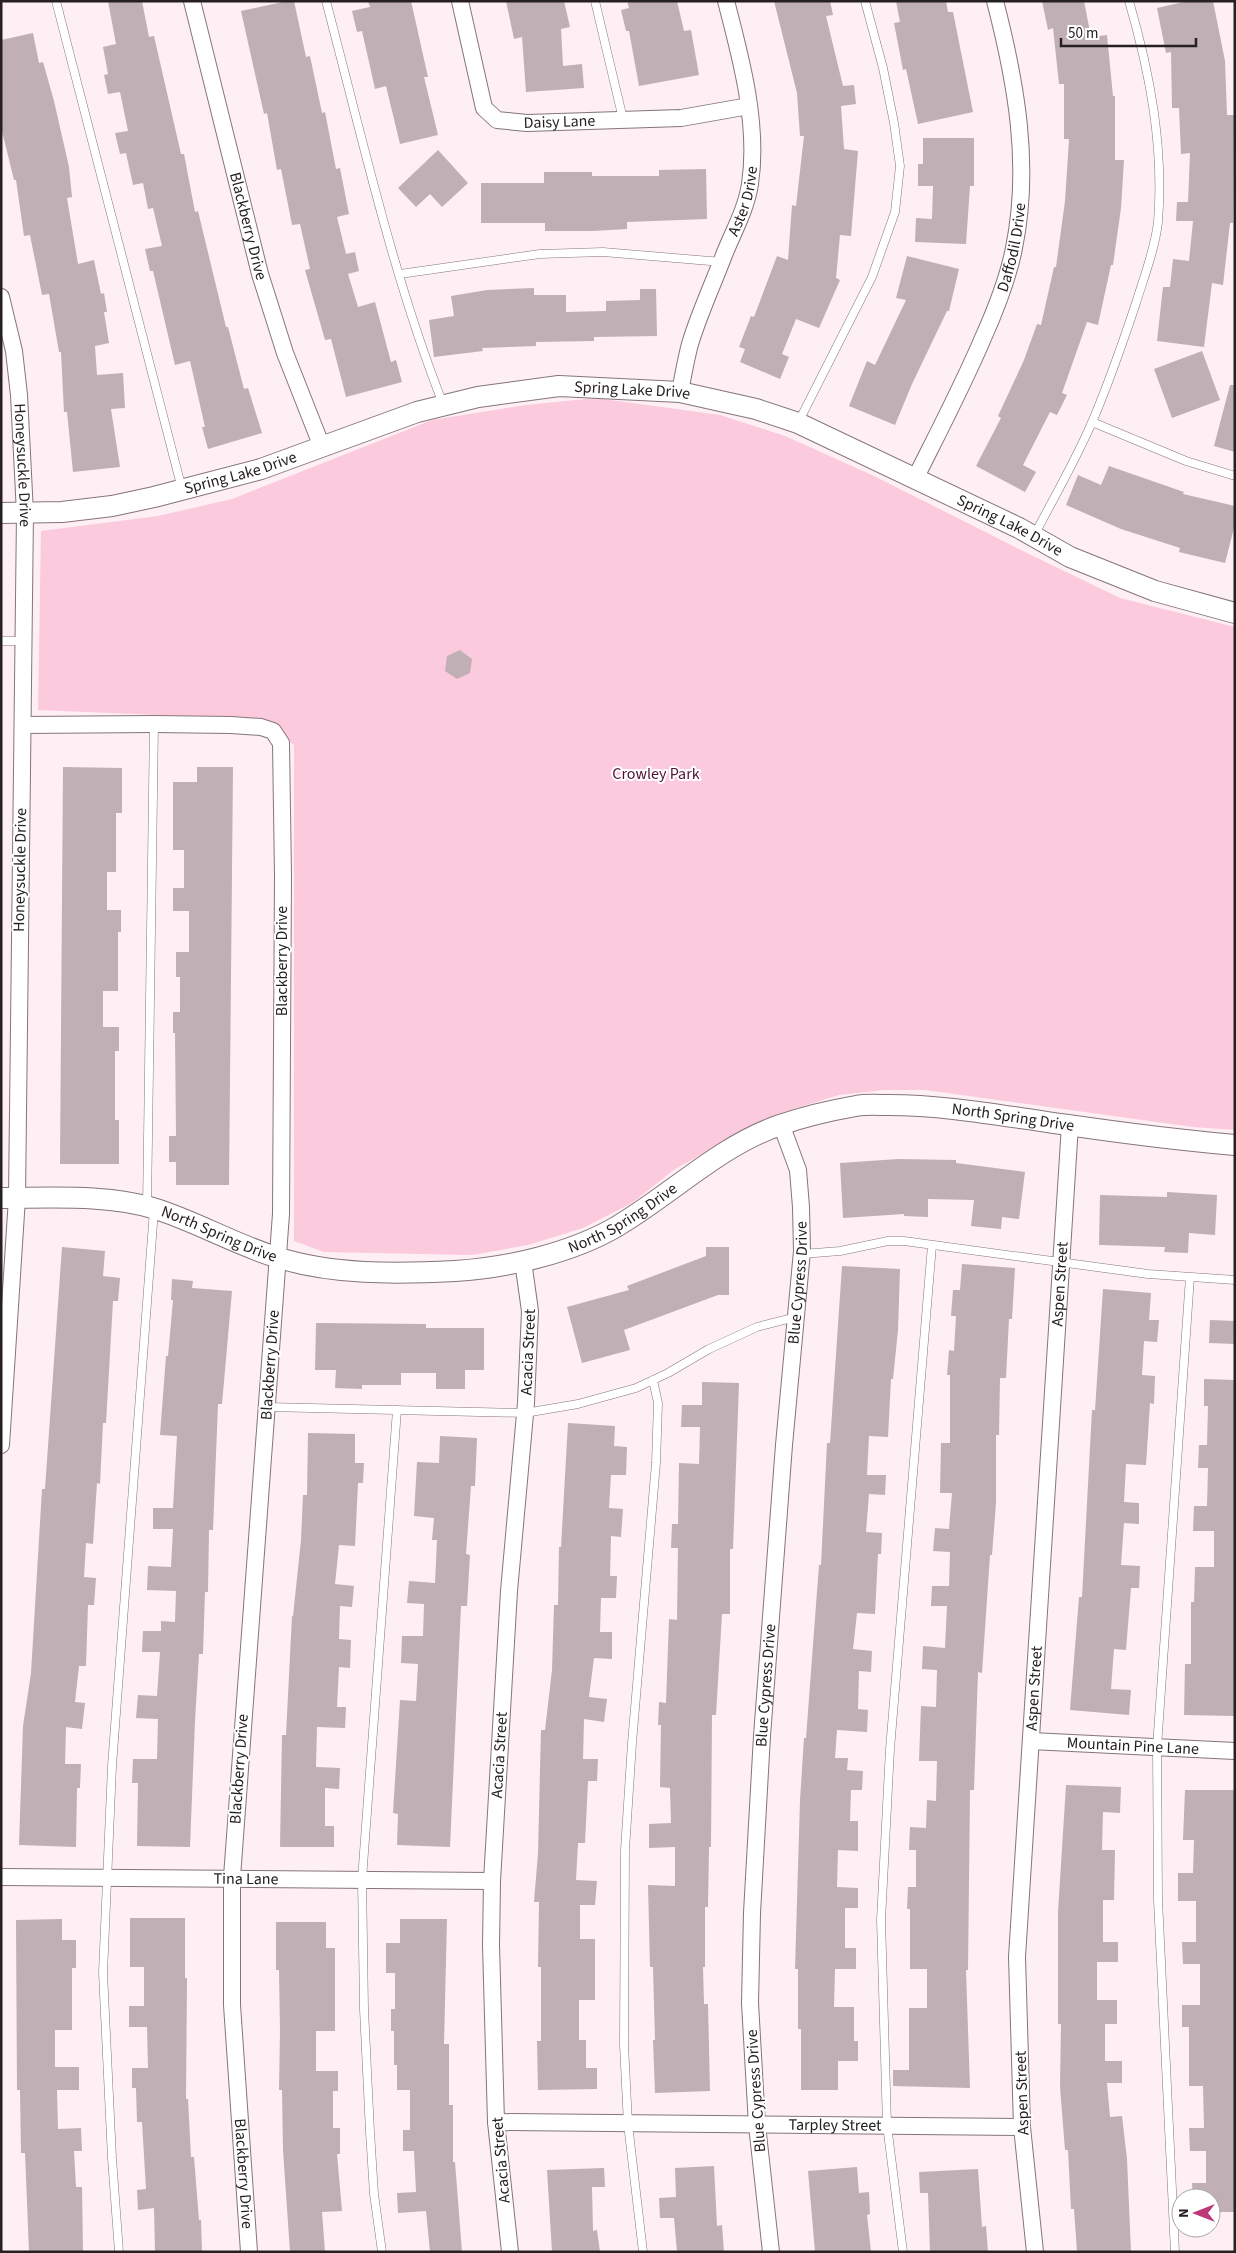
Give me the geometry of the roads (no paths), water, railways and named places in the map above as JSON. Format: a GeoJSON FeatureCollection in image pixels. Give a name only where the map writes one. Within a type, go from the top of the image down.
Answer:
{"type":"FeatureCollection","features":[{"type":"Feature","properties":{"kind":"street","name":"Blackberry Drive"},"geometry":{"type":"LineString","coordinates":[[192,1],[260,274],[285,353],[322,447]]}},
{"type":"Feature","properties":{"kind":"street","name":"Daisy Lane"},"geometry":{"type":"LineString","coordinates":[[460,1],[484,108],[497,120],[527,123],[681,118],[749,106]]}},
{"type":"Feature","properties":{"kind":"street","name":"Aster Drive"},"geometry":{"type":"LineString","coordinates":[[680,392],[690,344],[739,223],[750,186],[753,158],[749,106],[741,58],[726,1]]}},
{"type":"Feature","properties":{"kind":"street","name":"Daffodil Drive"},"geometry":{"type":"LineString","coordinates":[[916,477],[968,372],[997,305],[1014,249],[1020,195],[1022,149],[1015,85],[996,1]]}},
{"type":"Feature","properties":{"kind":"street","name":"Honeysuckle Drive"},"geometry":{"type":"LineString","coordinates":[[1,297],[14,351],[19,394],[25,513],[22,725],[1,1445]]}},
{"type":"Feature","properties":{"kind":"street","name":"Spring Lake Drive"},"geometry":{"type":"LineString","coordinates":[[1,513],[25,513],[112,506],[182,489],[261,469],[417,412],[478,396],[559,386],[680,392],[756,409],[798,423],[916,477],[1018,528],[1070,557],[1155,591],[1235,613]]}},
{"type":"Feature","properties":{"kind":"street","name":"Blackberry Drive"},"geometry":{"type":"LineString","coordinates":[[22,725],[154,724],[261,727],[273,731],[281,742],[281,1214],[232,1877],[232,2005],[249,2252]]}},
{"type":"Feature","properties":{"kind":"street","name":"North Spring Drive"},"geometry":{"type":"LineString","coordinates":[[9,1198],[79,1198],[151,1208],[278,1258],[317,1266],[374,1272],[458,1270],[523,1261],[560,1252],[615,1228],[732,1147],[781,1124],[858,1106],[916,1105],[984,1112],[1070,1126],[1235,1145]]}},
{"type":"Feature","properties":{"kind":"street","name":"Blue Cypress Drive"},"geometry":{"type":"LineString","coordinates":[[772,2252],[757,2125],[750,2002],[752,1912],[764,1717],[784,1446],[802,1254],[798,1170],[781,1124]]}},
{"type":"Feature","properties":{"kind":"street","name":"Aspen Street"},"geometry":{"type":"LineString","coordinates":[[1035,2252],[1022,2127],[1017,1956],[1070,1126]]}},
{"type":"Feature","properties":{"kind":"street","name":"Acacia Street"},"geometry":{"type":"LineString","coordinates":[[510,2252],[496,2122],[491,1945],[492,1881],[509,1591],[526,1413],[530,1311],[523,1261]]}},
{"type":"Feature","properties":{"kind":"street","name":"Mountain Pine Lane"},"geometry":{"type":"LineString","coordinates":[[1032,1741],[1235,1751]]}},
{"type":"Feature","properties":{"kind":"street","name":"Tina Lane"},"geometry":{"type":"LineString","coordinates":[[1,1877],[232,1877],[492,1881]]}},
{"type":"Feature","properties":{"kind":"street","name":"Tarpley Street"},"geometry":{"type":"LineString","coordinates":[[496,2122],[1022,2127]]}},
{"type":"Feature","properties":{"kind":"lane"},"geometry":{"type":"LineString","coordinates":[[56,1],[182,489]]}},
{"type":"Feature","properties":{"kind":"lane"},"geometry":{"type":"LineString","coordinates":[[326,1],[383,219],[424,355],[444,405]]}},
{"type":"Feature","properties":{"kind":"lane"},"geometry":{"type":"LineString","coordinates":[[595,1],[623,119]]}},
{"type":"Feature","properties":{"kind":"lane"},"geometry":{"type":"LineString","coordinates":[[798,423],[872,277],[895,212],[900,166],[896,132],[883,68],[865,1]]}},
{"type":"Feature","properties":{"kind":"lane"},"geometry":{"type":"LineString","coordinates":[[1033,537],[1092,422],[1126,332],[1149,261],[1157,224],[1160,182],[1156,130],[1141,43],[1129,1]]}},
{"type":"Feature","properties":{"kind":"lane"},"geometry":{"type":"LineString","coordinates":[[400,274],[549,254],[604,252],[722,262]]}},
{"type":"Feature","properties":{"kind":"lane"},"geometry":{"type":"LineString","coordinates":[[1092,422],[1186,461],[1235,476]]}},
{"type":"Feature","properties":{"kind":"lane"},"geometry":{"type":"LineString","coordinates":[[1,642],[23,641]]}},
{"type":"Feature","properties":{"kind":"lane"},"geometry":{"type":"LineString","coordinates":[[119,2252],[112,2158],[104,1973],[112,1766],[151,1208],[154,724]]}},
{"type":"Feature","properties":{"kind":"lane"},"geometry":{"type":"LineString","coordinates":[[802,1254],[840,1251],[888,1242],[932,1245],[1148,1274],[1235,1280]]}},
{"type":"Feature","properties":{"kind":"lane"},"geometry":{"type":"LineString","coordinates":[[903,2252],[887,2125],[881,1920],[890,1749],[932,1245]]}},
{"type":"Feature","properties":{"kind":"lane"},"geometry":{"type":"LineString","coordinates":[[1175,2252],[1158,1900],[1157,1747],[1190,1277]]}},
{"type":"Feature","properties":{"kind":"lane"},"geometry":{"type":"LineString","coordinates":[[268,1407],[526,1413],[578,1404],[636,1388],[709,1349],[757,1327],[796,1317]]}},
{"type":"Feature","properties":{"kind":"lane"},"geometry":{"type":"LineString","coordinates":[[643,2252],[628,2124],[624,2045],[625,1850],[656,1463],[658,1403],[653,1380]]}},
{"type":"Feature","properties":{"kind":"lane"},"geometry":{"type":"LineString","coordinates":[[382,2252],[374,2194],[370,2132],[364,2009],[362,1879],[396,1410]]}},
{"type":"Feature","properties":{"kind":"park label","name":"Crowley Park"},"geometry":{"type":"Point","coordinates":[656,774]}}]}
